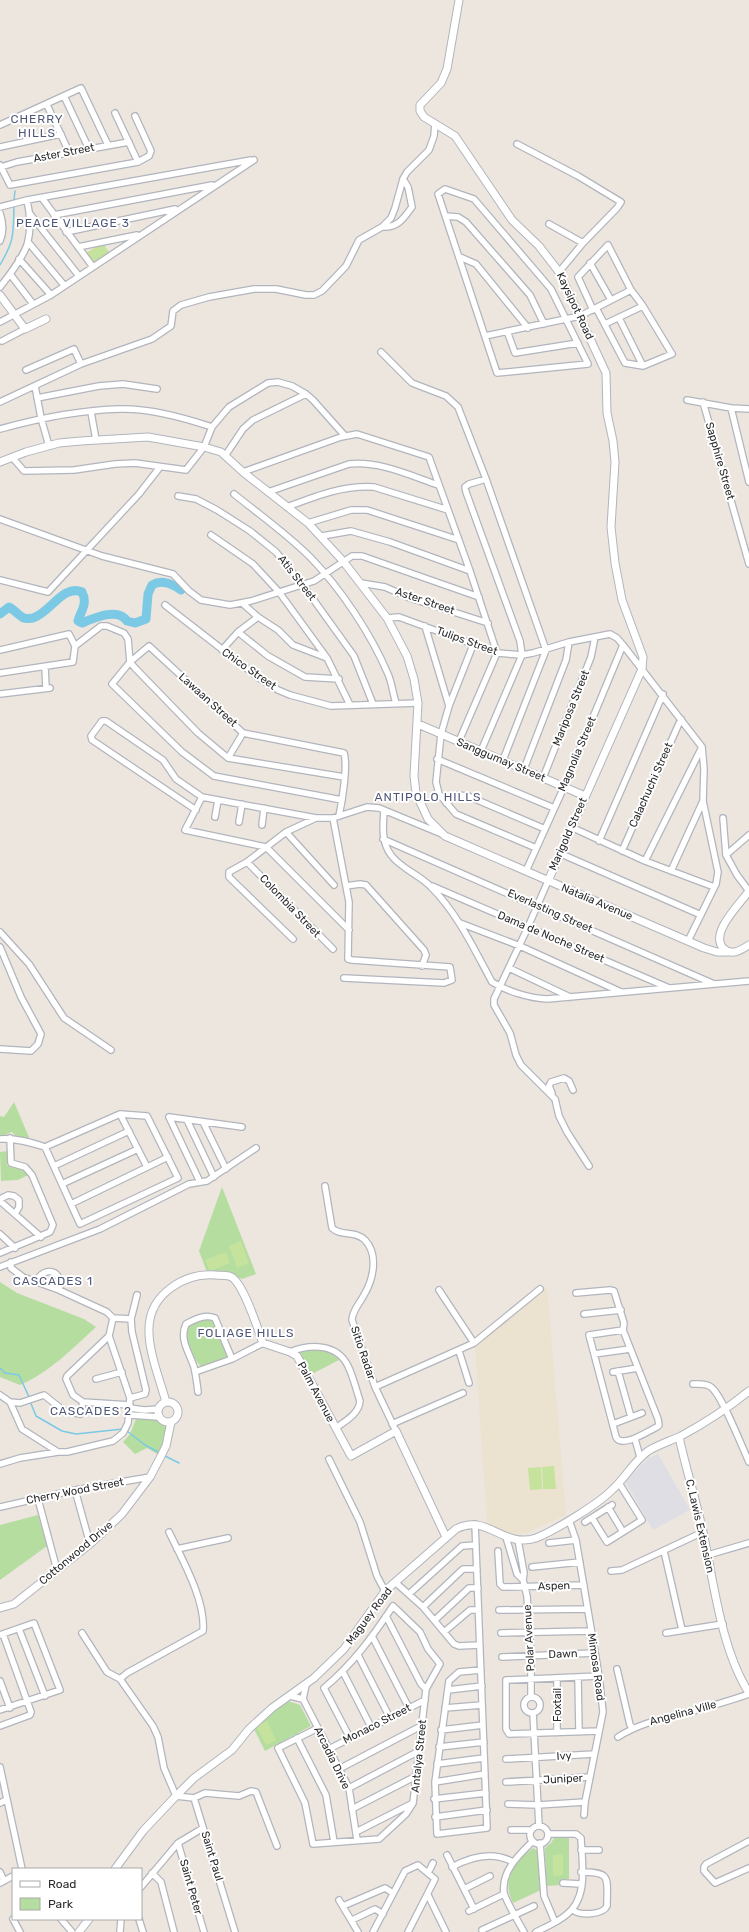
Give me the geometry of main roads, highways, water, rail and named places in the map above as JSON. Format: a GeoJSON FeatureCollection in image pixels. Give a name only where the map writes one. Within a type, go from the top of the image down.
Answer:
{"type":"FeatureCollection","features":[{"type":"Feature","properties":{"kind":"waterway"},"geometry":{"type":"LineString","coordinates":[[14,200],[15,191]]}},
{"type":"Feature","properties":{"kind":"waterway"},"geometry":{"type":"LineString","coordinates":[[0,265],[11,243],[14,224],[14,206]]}},
{"type":"Feature","properties":{"kind":"waterway"},"geometry":{"type":"LineString","coordinates":[[0,614],[9,607],[24,618],[33,618],[46,610],[63,595],[75,591],[82,592],[84,596],[84,604],[78,621],[82,623],[99,616],[112,614],[118,615],[127,621],[135,623],[146,619],[148,594],[152,585],[163,582],[171,584],[181,590]]}},
{"type":"Feature","properties":{"kind":"waterway"},"geometry":{"type":"LineString","coordinates":[[0,1368],[5,1373],[19,1375],[29,1397]]}},
{"type":"Feature","properties":{"kind":"waterway"},"geometry":{"type":"LineString","coordinates":[[30,1401],[36,1416],[62,1431],[76,1434],[123,1429]]}},
{"type":"Feature","properties":{"kind":"waterway"},"geometry":{"type":"LineString","coordinates":[[127,1431],[145,1445],[160,1453]]}},
{"type":"Feature","properties":{"kind":"waterway"},"geometry":{"type":"LineString","coordinates":[[165,1456],[179,1463]]}},
{"type":"Feature","properties":{"kind":"district","name":"CHERRY HILLS"},"geometry":{"type":"Point","coordinates":[37,126]}},
{"type":"Feature","properties":{"kind":"district","name":"PEACE VILLAGE 3"},"geometry":{"type":"Point","coordinates":[73,223]}},
{"type":"Feature","properties":{"kind":"district","name":"ANTIPOLO HILLS"},"geometry":{"type":"Point","coordinates":[428,797]}},
{"type":"Feature","properties":{"kind":"district","name":"CASCADES 1"},"geometry":{"type":"Point","coordinates":[53,1281]}},
{"type":"Feature","properties":{"kind":"district","name":"FOLIAGE HILLS"},"geometry":{"type":"Point","coordinates":[246,1333]}},
{"type":"Feature","properties":{"kind":"district","name":"CASCADES 2"},"geometry":{"type":"Point","coordinates":[91,1411]}}]}
